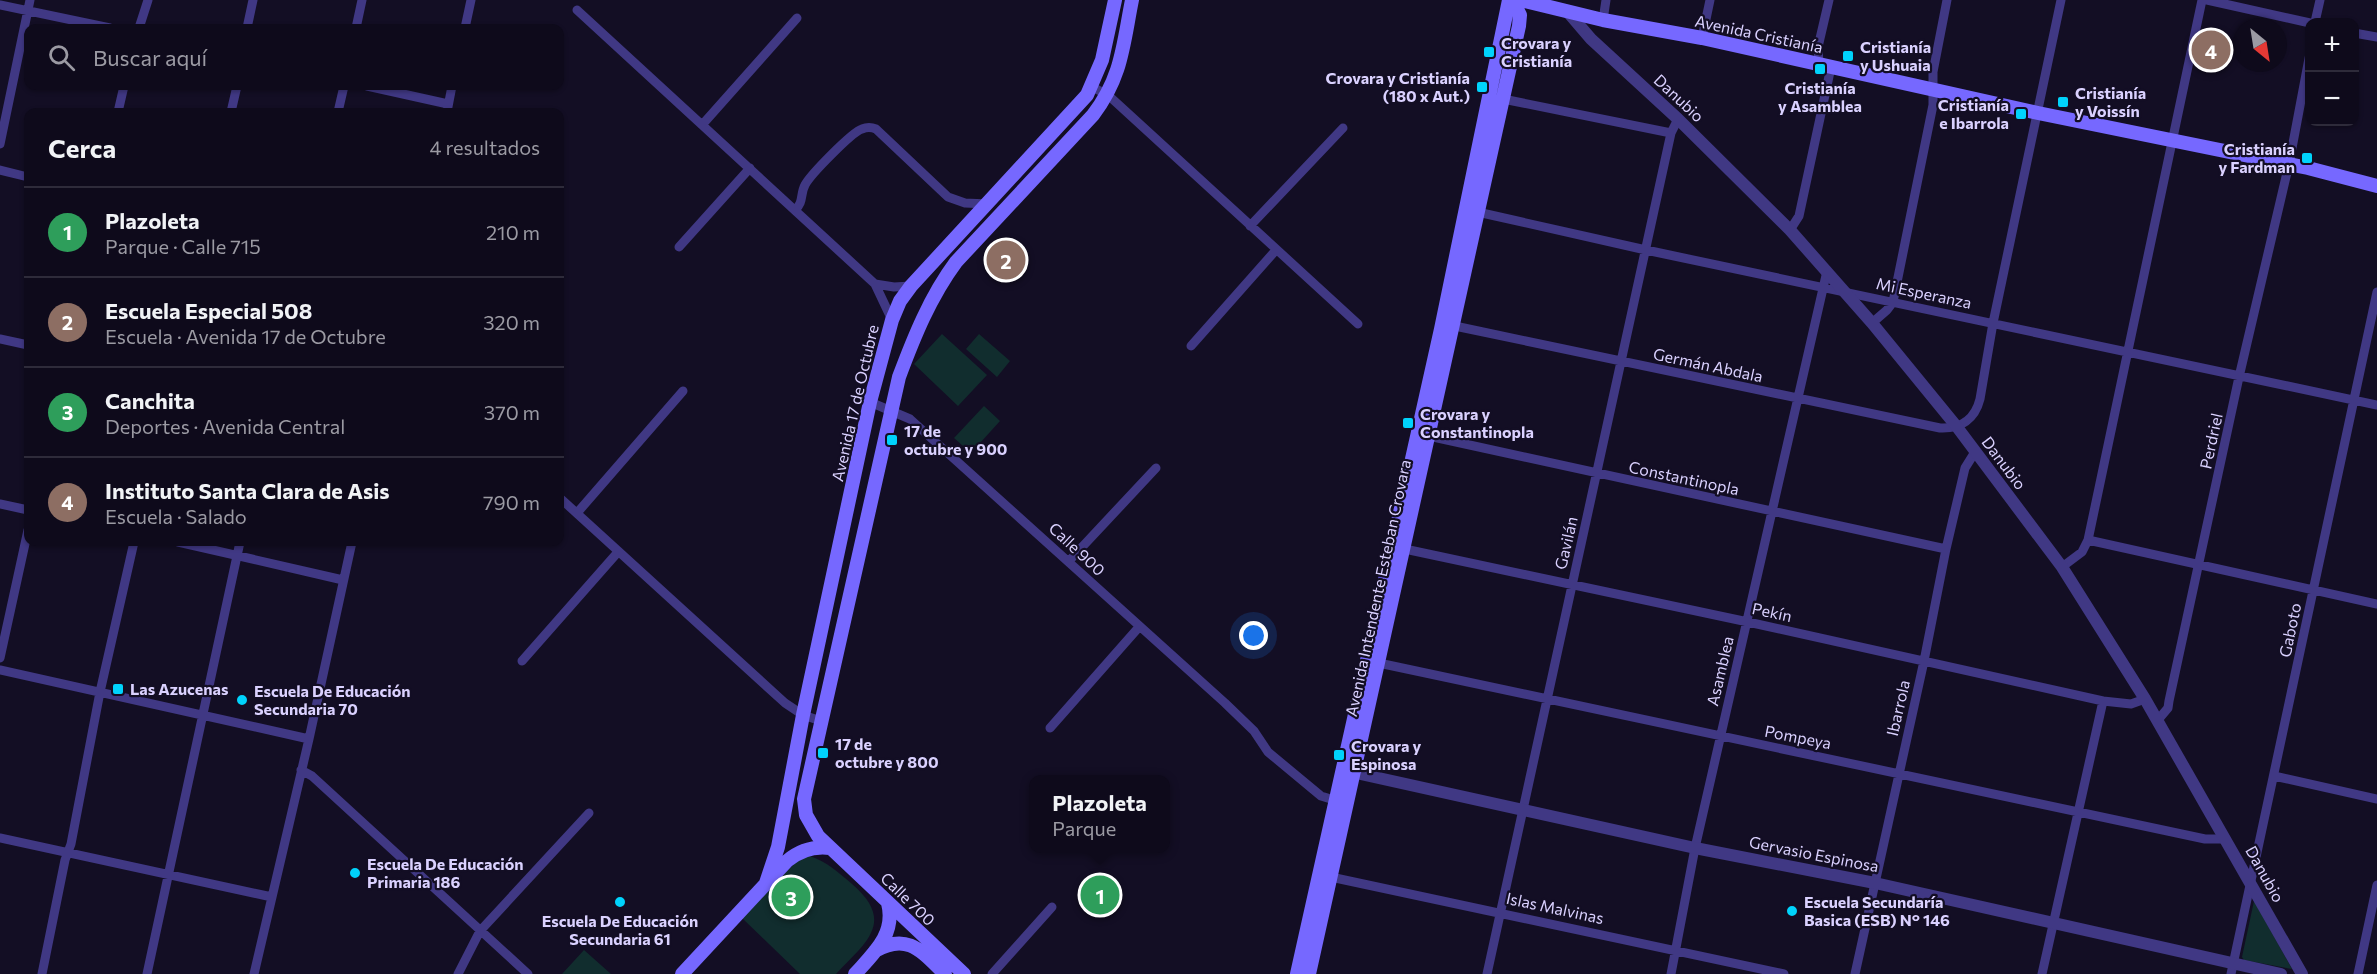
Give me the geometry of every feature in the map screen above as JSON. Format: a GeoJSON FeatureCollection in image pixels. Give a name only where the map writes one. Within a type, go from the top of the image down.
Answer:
{"type":"FeatureCollection","features":[{"type":"Feature","properties":{"kind":"main road","name":"Avenida 17 de Octubre"},"geometry":{"type":"LineString","coordinates":[[766,883],[778,847],[803,714],[870,402],[892,320],[911,286],[1080,104],[1092,87],[1102,60],[1115,0]]}},
{"type":"Feature","properties":{"kind":"main road"},"geometry":{"type":"LineString","coordinates":[[830,848],[812,826],[804,807],[821,721],[899,377],[910,347],[946,276],[956,262],[1093,115],[1108,95],[1120,64],[1132,0]]}},
{"type":"Feature","properties":{"kind":"main road","name":"Avenida Intendente Esteban Crovara"},"geometry":{"type":"LineString","coordinates":[[1472,211],[1503,99],[1519,26],[1520,15],[1511,0]]}},
{"type":"Feature","properties":{"kind":"main road","name":"Avenida Intendente Esteban Crovara"},"geometry":{"type":"LineString","coordinates":[[1297,974],[1324,875],[1448,325],[1472,211],[1511,0]]}},
{"type":"Feature","properties":{"kind":"main road","name":"Avenida Cristianía"},"geometry":{"type":"LineString","coordinates":[[1521,0],[1599,19],[1702,38],[2038,113],[2289,164],[2377,186]]}},
{"type":"Feature","properties":{"kind":"main road","name":"Avenida Intendente Esteban Crovara"},"geometry":{"type":"LineString","coordinates":[[1309,974],[1334,800],[1348,771]]}},
{"type":"Feature","properties":{"kind":"main road"},"geometry":{"type":"LineString","coordinates":[[682,974],[794,855],[813,848],[830,848]]}},
{"type":"Feature","properties":{"kind":"main road","name":"Calle 700"},"geometry":{"type":"LineString","coordinates":[[830,848],[964,974]]}},
{"type":"Feature","properties":{"kind":"main road"},"geometry":{"type":"LineString","coordinates":[[855,974],[875,951],[888,930],[890,914],[888,903]]}},
{"type":"Feature","properties":{"kind":"main road","name":"Calle 700"},"geometry":{"type":"LineString","coordinates":[[875,951],[891,944],[909,944],[921,951],[945,974]]}},
{"type":"Feature","properties":{"kind":"street"},"geometry":{"type":"LineString","coordinates":[[25,24],[30,0]]}},
{"type":"Feature","properties":{"kind":"street"},"geometry":{"type":"LineString","coordinates":[[140,24],[148,0]]}},
{"type":"Feature","properties":{"kind":"street"},"geometry":{"type":"LineString","coordinates":[[248,24],[253,0]]}},
{"type":"Feature","properties":{"kind":"street"},"geometry":{"type":"LineString","coordinates":[[357,24],[362,0]]}},
{"type":"Feature","properties":{"kind":"street"},"geometry":{"type":"LineString","coordinates":[[466,24],[471,0]]}},
{"type":"Feature","properties":{"kind":"street"},"geometry":{"type":"LineString","coordinates":[[1591,39],[1590,30],[1599,19],[1606,0]]}},
{"type":"Feature","properties":{"kind":"street"},"geometry":{"type":"LineString","coordinates":[[1702,38],[1710,0]]}},
{"type":"Feature","properties":{"kind":"street"},"geometry":{"type":"LineString","coordinates":[[1790,230],[1799,216],[1825,65],[1818,47],[1829,0]]}},
{"type":"Feature","properties":{"kind":"street"},"geometry":{"type":"LineString","coordinates":[[1872,322],[1893,302],[1933,105],[1932,72],[1947,0]]}},
{"type":"Feature","properties":{"kind":"street"},"geometry":{"type":"LineString","coordinates":[[1957,427],[1967,422],[1977,408],[2061,0]]}},
{"type":"Feature","properties":{"kind":"street"},"geometry":{"type":"LineString","coordinates":[[2061,567],[2082,552],[2088,540],[2202,0]]}},
{"type":"Feature","properties":{"kind":"street"},"geometry":{"type":"LineString","coordinates":[[2207,0],[2305,22]]}},
{"type":"Feature","properties":{"kind":"street"},"geometry":{"type":"LineString","coordinates":[[2316,18],[2320,0]]}},
{"type":"Feature","properties":{"kind":"street"},"geometry":{"type":"LineString","coordinates":[[0,5],[90,24]]}},
{"type":"Feature","properties":{"kind":"street"},"geometry":{"type":"LineString","coordinates":[[577,10],[874,284],[892,320]]}},
{"type":"Feature","properties":{"kind":"street","name":"Danubio"},"geometry":{"type":"LineString","coordinates":[[1567,11],[1591,39],[1678,119],[1790,230],[1872,322],[1957,427],[2061,567],[2145,699],[2302,974]]}},
{"type":"Feature","properties":{"kind":"street"},"geometry":{"type":"LineString","coordinates":[[702,125],[797,18]]}},
{"type":"Feature","properties":{"kind":"street"},"geometry":{"type":"LineString","coordinates":[[0,144],[24,31]]}},
{"type":"Feature","properties":{"kind":"street"},"geometry":{"type":"LineString","coordinates":[[2359,34],[2377,37]]}},
{"type":"Feature","properties":{"kind":"street","name":"Perdriel"},"geometry":{"type":"LineString","coordinates":[[2157,721],[2168,708],[2239,377],[2289,164],[2306,72]]}},
{"type":"Feature","properties":{"kind":"street"},"geometry":{"type":"LineString","coordinates":[[1092,87],[1108,95],[1358,324]]}},
{"type":"Feature","properties":{"kind":"street"},"geometry":{"type":"LineString","coordinates":[[119,108],[123,90]]}},
{"type":"Feature","properties":{"kind":"street"},"geometry":{"type":"LineString","coordinates":[[232,108],[236,90]]}},
{"type":"Feature","properties":{"kind":"street"},"geometry":{"type":"LineString","coordinates":[[339,108],[343,90]]}},
{"type":"Feature","properties":{"kind":"street"},"geometry":{"type":"LineString","coordinates":[[382,90],[447,108],[451,90]]}},
{"type":"Feature","properties":{"kind":"street"},"geometry":{"type":"LineString","coordinates":[[1503,99],[1671,133]]}},
{"type":"Feature","properties":{"kind":"street","name":"Gavilán"},"geometry":{"type":"LineString","coordinates":[[1487,974],[1671,133],[1678,119]]}},
{"type":"Feature","properties":{"kind":"street"},"geometry":{"type":"LineString","coordinates":[[795,210],[801,204],[804,187],[809,179],[856,131],[866,128],[876,129],[948,196],[964,203],[988,204]]}},
{"type":"Feature","properties":{"kind":"street"},"geometry":{"type":"LineString","coordinates":[[1250,226],[1342,128]]}},
{"type":"Feature","properties":{"kind":"street"},"geometry":{"type":"LineString","coordinates":[[679,247],[750,168]]}},
{"type":"Feature","properties":{"kind":"street"},"geometry":{"type":"LineString","coordinates":[[0,170],[24,176]]}},
{"type":"Feature","properties":{"kind":"street","name":"Mi Esperanza"},"geometry":{"type":"LineString","coordinates":[[1472,211],[1822,288],[2377,405]]}},
{"type":"Feature","properties":{"kind":"street"},"geometry":{"type":"LineString","coordinates":[[1191,346],[1276,250]]}},
{"type":"Feature","properties":{"kind":"street"},"geometry":{"type":"LineString","coordinates":[[931,264],[946,276]]}},
{"type":"Feature","properties":{"kind":"street","name":"Asamblea"},"geometry":{"type":"LineString","coordinates":[[1671,974],[1695,848],[1827,271]]}},
{"type":"Feature","properties":{"kind":"street"},"geometry":{"type":"LineString","coordinates":[[874,284],[894,287],[911,286]]}},
{"type":"Feature","properties":{"kind":"street","name":"Gaboto"},"geometry":{"type":"LineString","coordinates":[[2232,968],[2377,292]]}},
{"type":"Feature","properties":{"kind":"street","name":"Germán Abdala"},"geometry":{"type":"LineString","coordinates":[[1448,325],[1940,428],[1957,427]]}},
{"type":"Feature","properties":{"kind":"street"},"geometry":{"type":"LineString","coordinates":[[0,339],[24,344]]}},
{"type":"Feature","properties":{"kind":"street"},"geometry":{"type":"LineString","coordinates":[[577,513],[684,391]]}},
{"type":"Feature","properties":{"kind":"street","name":"Calle 900"},"geometry":{"type":"LineString","coordinates":[[870,402],[910,419],[1070,561],[1254,731],[1268,752],[1322,796],[1334,800]]}},
{"type":"Feature","properties":{"kind":"street","name":"Constantinopla"},"geometry":{"type":"LineString","coordinates":[[1422,435],[1946,549]]}},
{"type":"Feature","properties":{"kind":"street","name":"Ibarrola"},"geometry":{"type":"LineString","coordinates":[[1855,974],[1924,661],[1946,549],[1965,468],[1975,452]]}},
{"type":"Feature","properties":{"kind":"street"},"geometry":{"type":"LineString","coordinates":[[1070,561],[1156,468]]}},
{"type":"Feature","properties":{"kind":"street"},"geometry":{"type":"LineString","coordinates":[[564,502],[785,703],[821,721]]}},
{"type":"Feature","properties":{"kind":"street"},"geometry":{"type":"LineString","coordinates":[[0,504],[24,509]]}},
{"type":"Feature","properties":{"kind":"street"},"geometry":{"type":"LineString","coordinates":[[2088,540],[2377,604]]}},
{"type":"Feature","properties":{"kind":"street"},"geometry":{"type":"LineString","coordinates":[[0,658],[24,546]]}},
{"type":"Feature","properties":{"kind":"street"},"geometry":{"type":"LineString","coordinates":[[42,974],[100,692],[133,546]]}},
{"type":"Feature","properties":{"kind":"street"},"geometry":{"type":"LineString","coordinates":[[196,546],[343,580]]}},
{"type":"Feature","properties":{"kind":"street"},"geometry":{"type":"LineString","coordinates":[[147,974],[239,546]]}},
{"type":"Feature","properties":{"kind":"street"},"geometry":{"type":"LineString","coordinates":[[254,974],[351,546]]}},
{"type":"Feature","properties":{"kind":"street","name":"Pekín"},"geometry":{"type":"LineString","coordinates":[[1397,548],[1748,622],[2103,701],[2131,704],[2145,699]]}},
{"type":"Feature","properties":{"kind":"street"},"geometry":{"type":"LineString","coordinates":[[522,661],[618,552]]}},
{"type":"Feature","properties":{"kind":"street"},"geometry":{"type":"LineString","coordinates":[[1050,728],[1139,627]]}},
{"type":"Feature","properties":{"kind":"street","name":"Pompeya"},"geometry":{"type":"LineString","coordinates":[[1371,661],[2077,813],[2205,839],[2226,839]]}},
{"type":"Feature","properties":{"kind":"street"},"geometry":{"type":"LineString","coordinates":[[0,670],[309,739]]}},
{"type":"Feature","properties":{"kind":"street"},"geometry":{"type":"LineString","coordinates":[[2042,974],[2103,701]]}},
{"type":"Feature","properties":{"kind":"street"},"geometry":{"type":"LineString","coordinates":[[301,770],[312,776],[480,931],[521,972]]}},
{"type":"Feature","properties":{"kind":"street","name":"Gervasio Espinosa"},"geometry":{"type":"LineString","coordinates":[[1348,771],[1695,848],[1875,883],[2232,968],[2280,974]]}},
{"type":"Feature","properties":{"kind":"street"},"geometry":{"type":"LineString","coordinates":[[2274,777],[2377,799]]}},
{"type":"Feature","properties":{"kind":"street"},"geometry":{"type":"LineString","coordinates":[[458,974],[480,931],[590,813]]}},
{"type":"Feature","properties":{"kind":"street"},"geometry":{"type":"LineString","coordinates":[[0,838],[272,897]]}},
{"type":"Feature","properties":{"kind":"street","name":"Islas Malvinas"},"geometry":{"type":"LineString","coordinates":[[1324,875],[1784,974]]}},
{"type":"Feature","properties":{"kind":"street"},"geometry":{"type":"LineString","coordinates":[[2358,974],[2377,885]]}},
{"type":"Feature","properties":{"kind":"street"},"geometry":{"type":"LineString","coordinates":[[992,974],[1052,907]]}},
{"type":"Feature","properties":{"kind":"green space"},"geometry":{"type":"Polygon","coordinates":[[[942,334],[987,375],[958,406],[914,364],[942,334]]]}},
{"type":"Feature","properties":{"kind":"green space"},"geometry":{"type":"Polygon","coordinates":[[[979,334],[1010,361],[997,377],[966,349],[979,334]]]}},
{"type":"Feature","properties":{"kind":"green space"},"geometry":{"type":"Polygon","coordinates":[[[984,406],[1000,421],[971,453],[954,438],[984,406]]]}},
{"type":"Feature","properties":{"kind":"green space"},"geometry":{"type":"Polygon","coordinates":[[[810,856],[827,864],[852,884],[865,897],[872,910],[874,921],[872,931],[857,952],[836,974],[800,974],[742,918],[799,859],[810,856]]]}},
{"type":"Feature","properties":{"kind":"green space"},"geometry":{"type":"Polygon","coordinates":[[[1104,880],[1115,892],[1097,912],[1085,899],[1104,880]]]}},
{"type":"Feature","properties":{"kind":"green space"},"geometry":{"type":"Polygon","coordinates":[[[2254,901],[2292,969],[2244,960],[2242,957],[2254,901]]]}},
{"type":"Feature","properties":{"kind":"green space"},"geometry":{"type":"Polygon","coordinates":[[[584,950],[611,974],[562,974],[584,950]]]}},
{"type":"Feature","properties":{"kind":"place","name":"Instituto Santa Clara de Asis"},"geometry":{"type":"Point","coordinates":[2211,50]}},
{"type":"Feature","properties":{"kind":"place","name":"Crovara y Cristianía"},"geometry":{"type":"Point","coordinates":[1489,52]}},
{"type":"Feature","properties":{"kind":"place","name":"Cristianía y Ushuaia"},"geometry":{"type":"Point","coordinates":[1848,56]}},
{"type":"Feature","properties":{"kind":"place","name":"Cristianía y Asamblea"},"geometry":{"type":"Point","coordinates":[1820,69]}},
{"type":"Feature","properties":{"kind":"place","name":"Crovara y Cristianía (180 x Aut.)"},"geometry":{"type":"Point","coordinates":[1482,87]}},
{"type":"Feature","properties":{"kind":"place","name":"Cristianía y Voissín"},"geometry":{"type":"Point","coordinates":[2063,102]}},
{"type":"Feature","properties":{"kind":"place","name":"Cristianía e Ibarrola"},"geometry":{"type":"Point","coordinates":[2021,114]}},
{"type":"Feature","properties":{"kind":"place","name":"Cristianía y Fardman"},"geometry":{"type":"Point","coordinates":[2307,158]}},
{"type":"Feature","properties":{"kind":"place","name":"Escuela Especial 508"},"geometry":{"type":"Point","coordinates":[1006,260]}},
{"type":"Feature","properties":{"kind":"place","name":"Crovara y Constantinopla"},"geometry":{"type":"Point","coordinates":[1408,423]}},
{"type":"Feature","properties":{"kind":"place","name":"17 de octubre y 900"},"geometry":{"type":"Point","coordinates":[892,440]}},
{"type":"Feature","properties":{"kind":"place","name":"Las Azucenas"},"geometry":{"type":"Point","coordinates":[118,689]}},
{"type":"Feature","properties":{"kind":"place","name":"Escuela De Educación Secundaria 70"},"geometry":{"type":"Point","coordinates":[242,700]}},
{"type":"Feature","properties":{"kind":"place","name":"17 de octubre y 800"},"geometry":{"type":"Point","coordinates":[823,753]}},
{"type":"Feature","properties":{"kind":"place","name":"Crovara y Espinosa"},"geometry":{"type":"Point","coordinates":[1339,755]}},
{"type":"Feature","properties":{"kind":"place","name":"Escuela De Educación Primaria 186"},"geometry":{"type":"Point","coordinates":[355,873]}},
{"type":"Feature","properties":{"kind":"place","name":"Plazoleta"},"geometry":{"type":"Point","coordinates":[1100,895]}},
{"type":"Feature","properties":{"kind":"place","name":"Canchita"},"geometry":{"type":"Point","coordinates":[791,897]}},
{"type":"Feature","properties":{"kind":"place","name":"Escuela De Educación Secundaria 61"},"geometry":{"type":"Point","coordinates":[620,902]}},
{"type":"Feature","properties":{"kind":"place","name":"Escuela Secundaría Basica (ESB) N° 146"},"geometry":{"type":"Point","coordinates":[1792,911]}}]}
